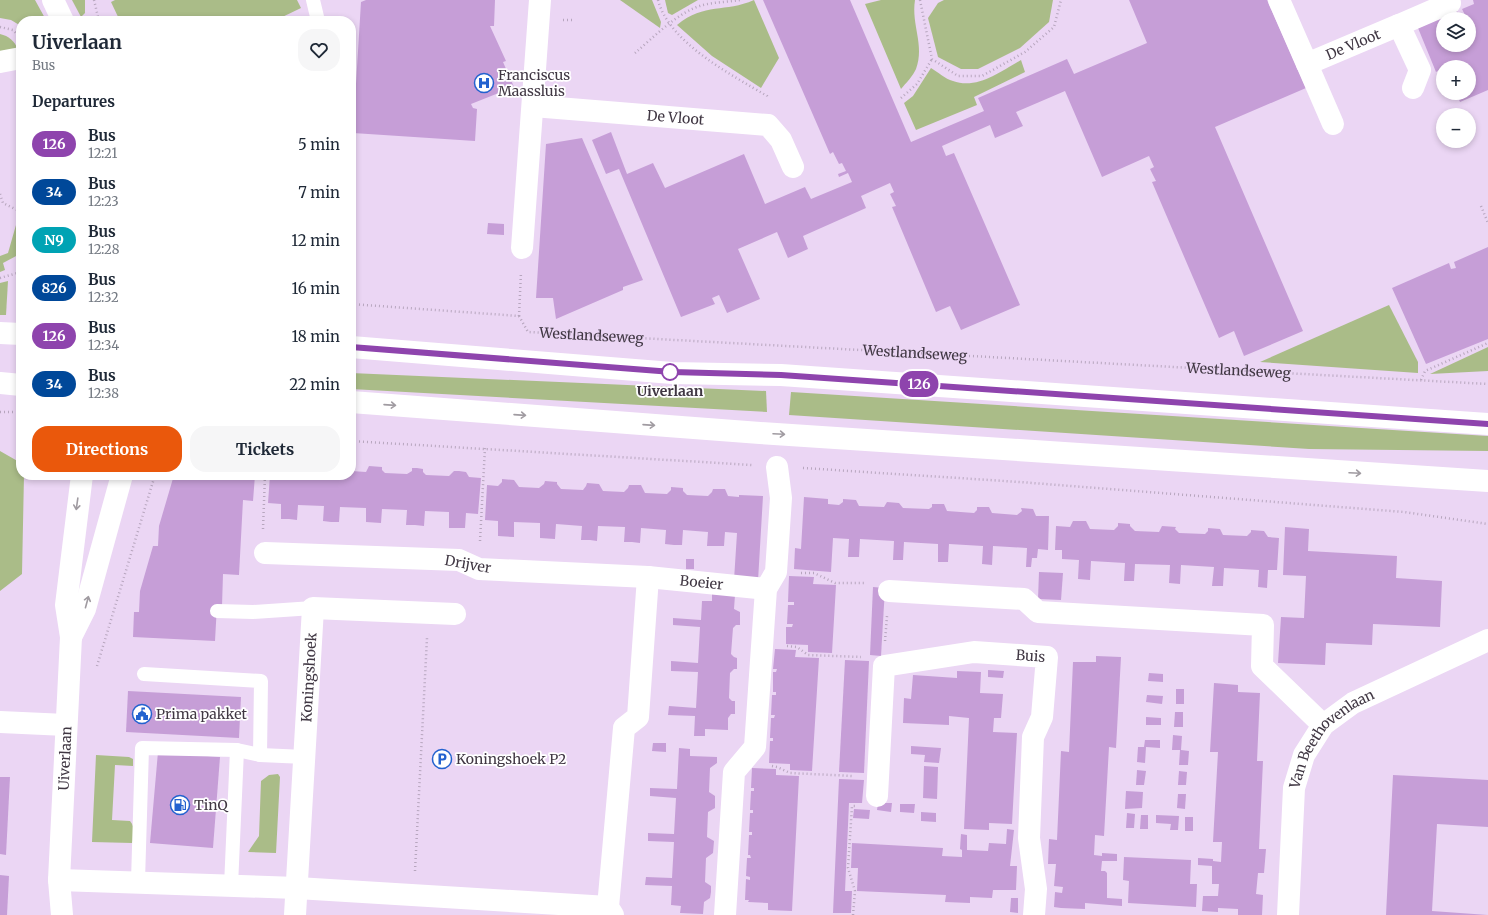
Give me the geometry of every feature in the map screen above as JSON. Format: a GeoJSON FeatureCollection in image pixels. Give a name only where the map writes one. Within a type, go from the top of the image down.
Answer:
{"type":"FeatureCollection","features":[{"type":"Feature","properties":{"kind":"street"},"geometry":{"type":"LineString","coordinates":[[53,0],[61,16]]}},
{"type":"Feature","properties":{"kind":"street"},"geometry":{"type":"LineString","coordinates":[[522,248],[540,0]]}},
{"type":"Feature","properties":{"kind":"street"},"geometry":{"type":"LineString","coordinates":[[1278,0],[1333,124]]}},
{"type":"Feature","properties":{"kind":"street","name":"De Vloot"},"geometry":{"type":"LineString","coordinates":[[1307,64],[1450,3],[1448,0]]}},
{"type":"Feature","properties":{"kind":"street"},"geometry":{"type":"LineString","coordinates":[[1399,25],[1420,70],[1413,88]]}},
{"type":"Feature","properties":{"kind":"street"},"geometry":{"type":"LineString","coordinates":[[0,62],[16,59]]}},
{"type":"Feature","properties":{"kind":"street","name":"De Vloot"},"geometry":{"type":"LineString","coordinates":[[533,106],[768,125],[774,131]]}},
{"type":"Feature","properties":{"kind":"street"},"geometry":{"type":"LineString","coordinates":[[774,131],[782,140],[793,167]]}},
{"type":"Feature","properties":{"kind":"street"},"geometry":{"type":"LineString","coordinates":[[0,333],[16,334]]}},
{"type":"Feature","properties":{"kind":"street","name":"Westlandseweg"},"geometry":{"type":"LineString","coordinates":[[356,347],[672,372],[788,375],[1488,424]]}},
{"type":"Feature","properties":{"kind":"street"},"geometry":{"type":"LineString","coordinates":[[0,383],[16,385]]}},
{"type":"Feature","properties":{"kind":"street"},"geometry":{"type":"LineString","coordinates":[[356,402],[760,433],[1488,480]]}},
{"type":"Feature","properties":{"kind":"street"},"geometry":{"type":"LineString","coordinates":[[725,915],[734,772],[755,747],[762,645],[782,498],[777,467]]}},
{"type":"Feature","properties":{"kind":"street","name":"Uiverlaan"},"geometry":{"type":"LineString","coordinates":[[62,915],[59,880],[71,637],[66,605],[81,480]]}},
{"type":"Feature","properties":{"kind":"street","name":"Uiverlaan"},"geometry":{"type":"LineString","coordinates":[[71,637],[85,610],[121,480]]}},
{"type":"Feature","properties":{"kind":"street","name":"Drijver"},"geometry":{"type":"LineString","coordinates":[[265,553],[459,560],[479,569],[648,577]]}},
{"type":"Feature","properties":{"kind":"street"},"geometry":{"type":"LineString","coordinates":[[59,880],[138,881],[414,894],[610,911],[624,728],[638,717],[648,577]]}},
{"type":"Feature","properties":{"kind":"street","name":"Boeier"},"geometry":{"type":"LineString","coordinates":[[648,577],[735,586],[771,580]]}},
{"type":"Feature","properties":{"kind":"street"},"geometry":{"type":"LineString","coordinates":[[889,591],[1024,599],[1038,612],[1263,624],[1262,666],[1323,725]]}},
{"type":"Feature","properties":{"kind":"street"},"geometry":{"type":"LineString","coordinates":[[313,608],[455,614]]}},
{"type":"Feature","properties":{"kind":"street","name":"Koningshoek"},"geometry":{"type":"LineString","coordinates":[[295,915],[313,608]]}},
{"type":"Feature","properties":{"kind":"street","name":"Van Beethovenlaan"},"geometry":{"type":"LineString","coordinates":[[1288,915],[1294,788],[1304,755],[1323,725],[1353,703],[1488,640]]}},
{"type":"Feature","properties":{"kind":"street","name":"Buis"},"geometry":{"type":"LineString","coordinates":[[884,666],[974,652],[1047,656],[1042,717],[1033,737],[1029,838],[1036,889],[1034,915]]}},
{"type":"Feature","properties":{"kind":"street"},"geometry":{"type":"LineString","coordinates":[[877,786],[884,666]]}},
{"type":"Feature","properties":{"kind":"street"},"geometry":{"type":"LineString","coordinates":[[0,722],[66,725]]}},
{"type":"Feature","properties":{"kind":"street","name":"Uiverlaan"},"geometry":{"type":"LineString","coordinates":[[49,915],[59,880]]}},
{"type":"Feature","properties":{"kind":"lane"},"geometry":{"type":"LineString","coordinates":[[313,0],[317,16]]}},
{"type":"Feature","properties":{"kind":"lane"},"geometry":{"type":"LineString","coordinates":[[217,610],[253,612],[313,608]]}},
{"type":"Feature","properties":{"kind":"lane"},"geometry":{"type":"LineString","coordinates":[[144,674],[261,681],[260,755]]}},
{"type":"Feature","properties":{"kind":"lane"},"geometry":{"type":"LineString","coordinates":[[138,881],[142,748],[237,750],[260,755],[305,757]]}},
{"type":"Feature","properties":{"kind":"lane"},"geometry":{"type":"LineString","coordinates":[[231,886],[237,750]]}},
{"type":"Feature","properties":{"kind":"path"},"geometry":{"type":"LineString","coordinates":[[94,0],[96,15]]}},
{"type":"Feature","properties":{"kind":"path"},"geometry":{"type":"LineString","coordinates":[[658,0],[665,16],[686,41],[706,59],[767,96],[777,116],[774,131]]}},
{"type":"Feature","properties":{"kind":"path"},"geometry":{"type":"LineString","coordinates":[[635,53],[671,23],[703,5],[740,0]]}},
{"type":"Feature","properties":{"kind":"path"},"geometry":{"type":"LineString","coordinates":[[901,98],[917,84],[932,59],[920,0]]}},
{"type":"Feature","properties":{"kind":"path"},"geometry":{"type":"LineString","coordinates":[[932,59],[958,76],[982,76],[1025,52],[1054,27],[1061,0]]}},
{"type":"Feature","properties":{"kind":"path"},"geometry":{"type":"LineString","coordinates":[[0,27],[13,30],[16,34]]}},
{"type":"Feature","properties":{"kind":"path"},"geometry":{"type":"LineString","coordinates":[[0,194],[3,203],[16,210]]}},
{"type":"Feature","properties":{"kind":"path"},"geometry":{"type":"LineString","coordinates":[[1481,206],[1488,223]]}},
{"type":"Feature","properties":{"kind":"path"},"geometry":{"type":"LineString","coordinates":[[356,304],[519,316],[522,248]]}},
{"type":"Feature","properties":{"kind":"path"},"geometry":{"type":"LineString","coordinates":[[0,278],[16,273]]}},
{"type":"Feature","properties":{"kind":"path","name":"Westlandseweg"},"geometry":{"type":"LineString","coordinates":[[519,316],[528,332],[1488,384]]}},
{"type":"Feature","properties":{"kind":"path"},"geometry":{"type":"LineString","coordinates":[[1421,380],[1425,371],[1488,343]]}},
{"type":"Feature","properties":{"kind":"path"},"geometry":{"type":"LineString","coordinates":[[0,412],[16,412]]}},
{"type":"Feature","properties":{"kind":"path"},"geometry":{"type":"LineString","coordinates":[[356,441],[1020,482],[1404,512],[1488,524]]}},
{"type":"Feature","properties":{"kind":"path"},"geometry":{"type":"LineString","coordinates":[[479,569],[485,448]]}},
{"type":"Feature","properties":{"kind":"path"},"geometry":{"type":"LineString","coordinates":[[265,480],[262,553],[265,553]]}},
{"type":"Feature","properties":{"kind":"path"},"geometry":{"type":"LineString","coordinates":[[762,645],[797,647],[808,655],[870,658],[884,666],[889,584],[835,583],[814,573],[771,580]]}},
{"type":"Feature","properties":{"kind":"path"},"geometry":{"type":"LineString","coordinates":[[414,894],[426,684],[428,613]]}},
{"type":"Feature","properties":{"kind":"path"},"geometry":{"type":"LineString","coordinates":[[741,764],[777,766],[790,773],[877,786],[876,806],[852,806],[848,868],[855,892],[853,915]]}},
{"type":"Feature","properties":{"kind":"green space"},"geometry":{"type":"Polygon","coordinates":[[[0,0],[35,0],[44,16],[16,16],[16,23],[11,20],[0,18],[0,0]]]}},
{"type":"Feature","properties":{"kind":"green space"},"geometry":{"type":"Polygon","coordinates":[[[72,0],[85,0],[85,13],[80,16],[72,0]]]}},
{"type":"Feature","properties":{"kind":"green space"},"geometry":{"type":"Polygon","coordinates":[[[115,0],[297,0],[301,8],[284,16],[118,16],[111,2],[115,0]]]}},
{"type":"Feature","properties":{"kind":"green space"},"geometry":{"type":"Polygon","coordinates":[[[620,0],[652,0],[661,22],[660,28],[620,0]]]}},
{"type":"Feature","properties":{"kind":"green space"},"geometry":{"type":"Polygon","coordinates":[[[665,0],[698,0],[672,15],[668,13],[665,0]]]}},
{"type":"Feature","properties":{"kind":"green space"},"geometry":{"type":"Polygon","coordinates":[[[754,0],[779,58],[761,88],[712,56],[677,25],[687,18],[706,10],[744,4],[754,0]]]}},
{"type":"Feature","properties":{"kind":"green space"},"geometry":{"type":"Polygon","coordinates":[[[881,0],[915,0],[914,9],[919,43],[918,60],[915,72],[901,89],[865,4],[881,0]]]}},
{"type":"Feature","properties":{"kind":"green space"},"geometry":{"type":"Polygon","coordinates":[[[944,0],[1053,0],[1049,22],[1020,48],[978,69],[961,69],[938,57],[928,18],[938,3],[944,0]]]}},
{"type":"Feature","properties":{"kind":"green space"},"geometry":{"type":"Polygon","coordinates":[[[0,34],[11,39],[16,46],[16,50],[0,54],[0,34]]]}},
{"type":"Feature","properties":{"kind":"green space"},"geometry":{"type":"Polygon","coordinates":[[[1021,60],[1025,72],[974,97],[977,105],[916,130],[904,103],[913,96],[931,68],[950,80],[962,83],[971,83],[997,74],[1021,60]]]}},
{"type":"Feature","properties":{"kind":"green space"},"geometry":{"type":"Polygon","coordinates":[[[16,225],[16,256],[3,263],[5,270],[0,272],[0,256],[8,253],[16,225]]]}},
{"type":"Feature","properties":{"kind":"green space"},"geometry":{"type":"Polygon","coordinates":[[[8,281],[6,315],[0,315],[0,283],[8,281]]]}},
{"type":"Feature","properties":{"kind":"green space"},"geometry":{"type":"Polygon","coordinates":[[[1389,305],[1418,362],[1418,373],[1260,362],[1389,305]]]}},
{"type":"Feature","properties":{"kind":"green space"},"geometry":{"type":"Polygon","coordinates":[[[1488,347],[1488,371],[1430,374],[1488,347]]]}},
{"type":"Feature","properties":{"kind":"green space"},"geometry":{"type":"Polygon","coordinates":[[[356,373],[766,391],[767,412],[356,389],[356,373]]]}},
{"type":"Feature","properties":{"kind":"green space"},"geometry":{"type":"Polygon","coordinates":[[[791,392],[1488,436],[1488,451],[1309,449],[789,415],[791,392]]]}},
{"type":"Feature","properties":{"kind":"green space"},"geometry":{"type":"Polygon","coordinates":[[[0,451],[16,460],[16,480],[24,480],[22,574],[0,591],[0,451]]]}},
{"type":"Feature","properties":{"kind":"green space"},"geometry":{"type":"Polygon","coordinates":[[[96,755],[129,757],[133,759],[133,766],[115,765],[112,820],[130,821],[134,832],[132,843],[92,842],[96,755]]]}},
{"type":"Feature","properties":{"kind":"green space"},"geometry":{"type":"Polygon","coordinates":[[[278,774],[280,777],[276,853],[248,852],[259,836],[261,781],[269,775],[278,774]]]}},
{"type":"Feature","properties":{"kind":"building"},"geometry":{"type":"Polygon","coordinates":[[[366,0],[495,0],[494,26],[490,26],[506,61],[503,62],[514,87],[471,104],[473,108],[477,109],[475,141],[356,133],[356,84],[361,2],[366,0]]]}},
{"type":"Feature","properties":{"kind":"building"},"geometry":{"type":"Polygon","coordinates":[[[763,0],[850,0],[911,142],[984,111],[978,98],[1067,59],[1074,74],[1147,43],[1129,0],[1267,0],[1306,88],[1215,127],[1303,331],[1244,356],[1234,331],[1219,338],[1152,182],[1156,181],[1150,169],[1154,167],[1149,156],[1102,177],[1065,91],[1016,112],[1023,126],[995,138],[990,125],[942,146],[946,156],[954,153],[1020,305],[961,330],[950,306],[936,312],[892,207],[896,206],[890,194],[894,192],[890,183],[861,196],[866,208],[803,236],[808,249],[788,258],[777,232],[738,249],[760,299],[727,313],[719,295],[712,298],[715,304],[681,317],[619,169],[606,174],[592,140],[611,132],[627,174],[653,163],[665,188],[744,154],[765,204],[805,187],[811,199],[852,182],[848,173],[839,177],[838,174],[846,171],[842,163],[839,164],[833,152],[830,154],[763,0]]]}},
{"type":"Feature","properties":{"kind":"building"},"geometry":{"type":"Polygon","coordinates":[[[1473,0],[1488,0],[1488,90],[1476,95],[1476,60],[1436,60],[1436,72],[1418,28],[1436,20],[1436,52],[1476,52],[1476,12],[1464,12],[1462,9],[1474,4],[1473,0]]]}},
{"type":"Feature","properties":{"kind":"building"},"geometry":{"type":"Polygon","coordinates":[[[582,138],[643,280],[623,287],[623,290],[556,319],[553,298],[536,298],[546,144],[582,138]]]}},
{"type":"Feature","properties":{"kind":"building"},"geometry":{"type":"Polygon","coordinates":[[[488,223],[504,224],[504,235],[487,234],[488,223]]]}},
{"type":"Feature","properties":{"kind":"building"},"geometry":{"type":"Polygon","coordinates":[[[1488,247],[1488,339],[1426,364],[1392,288],[1449,263],[1451,269],[1456,268],[1454,262],[1488,247]]]}},
{"type":"Feature","properties":{"kind":"building"},"geometry":{"type":"Polygon","coordinates":[[[369,466],[382,467],[382,470],[385,473],[407,474],[412,471],[412,468],[423,469],[423,472],[426,475],[449,476],[454,471],[466,472],[469,477],[481,478],[478,514],[466,513],[465,528],[449,528],[449,512],[425,511],[424,526],[406,525],[407,510],[382,509],[381,523],[366,522],[366,508],[340,507],[339,522],[331,522],[323,521],[324,506],[298,505],[297,520],[281,519],[281,504],[268,503],[270,480],[356,480],[356,471],[366,472],[369,466]]]}},
{"type":"Feature","properties":{"kind":"building"},"geometry":{"type":"Polygon","coordinates":[[[502,479],[514,480],[519,487],[539,488],[545,481],[557,482],[561,489],[583,490],[587,483],[599,484],[603,491],[624,492],[629,485],[641,485],[645,493],[667,494],[671,490],[671,487],[683,488],[683,491],[687,495],[708,496],[713,489],[725,489],[728,496],[763,496],[758,581],[734,580],[737,533],[725,532],[724,546],[707,546],[708,532],[683,530],[682,545],[674,545],[665,544],[666,530],[641,528],[640,543],[624,542],[625,527],[598,526],[597,541],[581,540],[582,526],[556,524],[555,539],[540,538],[540,523],[514,522],[514,537],[498,536],[498,521],[485,520],[487,485],[498,486],[502,482],[502,479]]]}},
{"type":"Feature","properties":{"kind":"building"},"geometry":{"type":"Polygon","coordinates":[[[173,480],[255,480],[253,501],[243,500],[239,575],[223,574],[222,606],[217,605],[215,641],[133,637],[134,612],[139,612],[140,591],[153,546],[158,546],[159,526],[173,480]]]}},
{"type":"Feature","properties":{"kind":"building"},"geometry":{"type":"Polygon","coordinates":[[[804,497],[828,499],[828,504],[839,505],[843,502],[843,499],[856,500],[859,506],[884,507],[887,502],[899,503],[903,508],[929,509],[932,507],[932,504],[944,504],[947,511],[974,513],[977,510],[977,507],[989,507],[992,513],[1017,515],[1022,511],[1021,508],[1033,509],[1036,516],[1049,516],[1048,550],[1038,549],[1037,558],[1032,558],[1031,567],[1026,567],[1027,548],[993,546],[992,565],[982,564],[983,546],[949,544],[948,562],[938,562],[938,544],[904,542],[903,560],[893,560],[894,541],[860,539],[859,557],[848,557],[849,539],[833,538],[831,572],[794,569],[795,548],[801,549],[804,497]]]}},
{"type":"Feature","properties":{"kind":"building"},"geometry":{"type":"Polygon","coordinates":[[[1073,521],[1086,521],[1090,529],[1114,530],[1118,526],[1118,523],[1130,524],[1135,531],[1159,532],[1162,526],[1176,527],[1175,529],[1179,533],[1205,534],[1208,531],[1208,528],[1220,529],[1223,535],[1247,536],[1251,530],[1264,531],[1268,537],[1279,538],[1277,570],[1268,570],[1267,588],[1258,587],[1259,570],[1224,568],[1223,586],[1212,586],[1214,567],[1181,565],[1180,584],[1169,583],[1170,565],[1135,564],[1134,581],[1124,581],[1125,563],[1091,561],[1090,580],[1078,579],[1079,560],[1062,559],[1062,550],[1055,550],[1056,526],[1070,527],[1073,521]]]}},
{"type":"Feature","properties":{"kind":"building"},"geometry":{"type":"Polygon","coordinates":[[[1285,527],[1309,529],[1308,551],[1397,556],[1396,578],[1442,581],[1440,627],[1373,624],[1372,645],[1326,643],[1325,665],[1278,663],[1281,617],[1304,618],[1306,576],[1283,575],[1285,527]]]}},
{"type":"Feature","properties":{"kind":"building"},"geometry":{"type":"Polygon","coordinates":[[[686,559],[694,559],[694,569],[686,569],[686,559]]]}},
{"type":"Feature","properties":{"kind":"building"},"geometry":{"type":"Polygon","coordinates":[[[1039,572],[1063,573],[1061,600],[1038,599],[1039,572]]]}},
{"type":"Feature","properties":{"kind":"building"},"geometry":{"type":"Polygon","coordinates":[[[789,576],[814,577],[813,584],[836,585],[832,653],[808,652],[808,645],[786,644],[786,627],[792,627],[793,624],[787,624],[788,605],[794,605],[794,602],[788,602],[789,576]]]}},
{"type":"Feature","properties":{"kind":"building"},"geometry":{"type":"Polygon","coordinates":[[[873,587],[885,588],[881,656],[870,655],[873,587]]]}},
{"type":"Feature","properties":{"kind":"building"},"geometry":{"type":"Polygon","coordinates":[[[712,594],[735,595],[734,609],[740,612],[740,625],[736,625],[733,628],[731,654],[737,658],[737,669],[734,669],[730,673],[729,698],[732,701],[735,701],[735,714],[731,714],[728,718],[728,730],[705,729],[705,736],[694,736],[695,716],[668,715],[669,706],[696,708],[698,672],[671,671],[671,661],[698,663],[700,627],[673,625],[673,618],[701,620],[702,601],[712,601],[712,594]]]}},
{"type":"Feature","properties":{"kind":"building"},"geometry":{"type":"Polygon","coordinates":[[[775,649],[796,650],[795,657],[819,658],[812,771],[790,770],[790,764],[769,763],[770,741],[773,741],[773,738],[770,738],[771,718],[774,718],[775,715],[771,715],[772,695],[776,695],[776,692],[773,692],[773,672],[776,672],[777,669],[773,669],[775,649]]]}},
{"type":"Feature","properties":{"kind":"building"},"geometry":{"type":"Polygon","coordinates":[[[1096,656],[1121,657],[1116,748],[1109,747],[1104,836],[1095,835],[1094,855],[1102,856],[1102,853],[1117,854],[1117,861],[1102,861],[1101,871],[1105,871],[1107,873],[1107,898],[1122,899],[1122,906],[1085,903],[1085,909],[1054,907],[1055,892],[1062,893],[1063,887],[1054,886],[1056,864],[1048,864],[1049,839],[1057,840],[1061,751],[1069,752],[1073,662],[1096,662],[1096,656]]]}},
{"type":"Feature","properties":{"kind":"building"},"geometry":{"type":"Polygon","coordinates":[[[845,660],[869,661],[864,773],[839,772],[845,660]]]}},
{"type":"Feature","properties":{"kind":"building"},"geometry":{"type":"Polygon","coordinates":[[[988,670],[1004,671],[1003,678],[988,677],[988,670]]]}},
{"type":"Feature","properties":{"kind":"building"},"geometry":{"type":"Polygon","coordinates":[[[957,671],[981,672],[980,693],[1003,694],[1001,718],[994,718],[993,732],[1017,733],[1012,824],[989,823],[989,830],[964,829],[969,718],[949,716],[949,725],[903,723],[904,698],[911,699],[913,675],[957,678],[957,671]]]}},
{"type":"Feature","properties":{"kind":"building"},"geometry":{"type":"Polygon","coordinates":[[[1149,673],[1163,674],[1163,682],[1148,681],[1149,673]]]}},
{"type":"Feature","properties":{"kind":"building"},"geometry":{"type":"Polygon","coordinates":[[[1214,683],[1238,685],[1238,692],[1260,693],[1257,761],[1263,761],[1259,849],[1266,849],[1264,873],[1258,873],[1256,894],[1263,895],[1262,915],[1238,915],[1238,909],[1218,908],[1218,912],[1202,911],[1203,896],[1218,896],[1219,884],[1212,884],[1212,866],[1198,865],[1198,858],[1213,859],[1213,861],[1221,862],[1222,842],[1213,842],[1218,752],[1210,752],[1214,683]]]}},
{"type":"Feature","properties":{"kind":"building"},"geometry":{"type":"Polygon","coordinates":[[[1176,689],[1184,689],[1184,704],[1176,704],[1176,689]]]}},
{"type":"Feature","properties":{"kind":"building"},"geometry":{"type":"Polygon","coordinates":[[[128,691],[241,697],[239,738],[126,732],[128,691]]]}},
{"type":"Feature","properties":{"kind":"building"},"geometry":{"type":"Polygon","coordinates":[[[1147,695],[1163,696],[1162,704],[1146,702],[1147,695]]]}},
{"type":"Feature","properties":{"kind":"building"},"geometry":{"type":"Polygon","coordinates":[[[1175,712],[1183,712],[1183,727],[1174,727],[1175,712]]]}},
{"type":"Feature","properties":{"kind":"building"},"geometry":{"type":"Polygon","coordinates":[[[1146,717],[1161,718],[1161,725],[1146,725],[1146,717]]]}},
{"type":"Feature","properties":{"kind":"building"},"geometry":{"type":"Polygon","coordinates":[[[1173,735],[1182,736],[1181,750],[1189,751],[1188,765],[1179,765],[1180,750],[1172,750],[1173,735]]]}},
{"type":"Feature","properties":{"kind":"building"},"geometry":{"type":"Polygon","coordinates":[[[1145,740],[1160,740],[1160,748],[1146,747],[1145,763],[1137,762],[1138,747],[1144,747],[1145,740]]]}},
{"type":"Feature","properties":{"kind":"building"},"geometry":{"type":"Polygon","coordinates":[[[653,743],[666,743],[666,752],[652,751],[653,743]]]}},
{"type":"Feature","properties":{"kind":"building"},"geometry":{"type":"Polygon","coordinates":[[[911,746],[941,748],[939,763],[924,762],[925,755],[911,754],[911,746]]]}},
{"type":"Feature","properties":{"kind":"building"},"geometry":{"type":"Polygon","coordinates":[[[679,748],[690,749],[690,756],[717,757],[717,763],[710,768],[709,792],[715,796],[715,808],[708,812],[707,837],[714,841],[713,853],[706,858],[705,882],[711,886],[711,892],[710,898],[704,902],[703,914],[680,913],[681,906],[671,905],[672,886],[645,885],[646,877],[672,878],[674,842],[648,841],[648,833],[674,834],[676,798],[650,796],[650,788],[677,789],[679,748]]]}},
{"type":"Feature","properties":{"kind":"building"},"geometry":{"type":"Polygon","coordinates":[[[158,752],[220,757],[213,848],[150,843],[158,752]]]}},
{"type":"Feature","properties":{"kind":"building"},"geometry":{"type":"Polygon","coordinates":[[[924,766],[938,767],[937,799],[923,798],[924,766]]]}},
{"type":"Feature","properties":{"kind":"building"},"geometry":{"type":"Polygon","coordinates":[[[752,768],[776,769],[776,775],[799,776],[792,911],[768,910],[768,903],[748,902],[749,900],[745,900],[746,879],[750,880],[750,877],[746,876],[747,858],[751,858],[750,855],[748,855],[749,835],[752,835],[752,832],[749,832],[750,813],[753,813],[753,810],[750,810],[751,791],[754,791],[754,788],[751,788],[752,768]]]}},
{"type":"Feature","properties":{"kind":"building"},"geometry":{"type":"Polygon","coordinates":[[[1137,770],[1146,771],[1144,785],[1136,785],[1137,770]]]}},
{"type":"Feature","properties":{"kind":"building"},"geometry":{"type":"Polygon","coordinates":[[[1179,771],[1187,772],[1186,785],[1178,785],[1179,771]]]}},
{"type":"Feature","properties":{"kind":"building"},"geometry":{"type":"Polygon","coordinates":[[[1393,775],[1488,780],[1488,827],[1437,824],[1432,911],[1488,915],[1386,915],[1393,775]]]}},
{"type":"Feature","properties":{"kind":"building"},"geometry":{"type":"Polygon","coordinates":[[[0,777],[10,777],[6,855],[0,854],[0,777]]]}},
{"type":"Feature","properties":{"kind":"building"},"geometry":{"type":"Polygon","coordinates":[[[839,779],[864,780],[862,803],[849,803],[845,891],[852,891],[851,913],[833,913],[839,779]]]}},
{"type":"Feature","properties":{"kind":"building"},"geometry":{"type":"Polygon","coordinates":[[[1126,791],[1143,792],[1142,808],[1125,809],[1126,791]]]}},
{"type":"Feature","properties":{"kind":"building"},"geometry":{"type":"Polygon","coordinates":[[[1178,794],[1186,794],[1185,809],[1177,808],[1178,794]]]}},
{"type":"Feature","properties":{"kind":"building"},"geometry":{"type":"Polygon","coordinates":[[[878,803],[892,803],[891,812],[877,810],[878,803]]]}},
{"type":"Feature","properties":{"kind":"building"},"geometry":{"type":"Polygon","coordinates":[[[900,804],[915,804],[914,813],[900,812],[900,804]]]}},
{"type":"Feature","properties":{"kind":"building"},"geometry":{"type":"Polygon","coordinates":[[[854,809],[870,810],[869,819],[853,818],[854,809]]]}},
{"type":"Feature","properties":{"kind":"building"},"geometry":{"type":"Polygon","coordinates":[[[921,812],[936,813],[936,822],[921,821],[921,812]]]}},
{"type":"Feature","properties":{"kind":"building"},"geometry":{"type":"Polygon","coordinates":[[[1127,813],[1135,814],[1134,828],[1126,828],[1127,813]]]}},
{"type":"Feature","properties":{"kind":"building"},"geometry":{"type":"Polygon","coordinates":[[[1141,815],[1148,815],[1148,829],[1140,829],[1141,815]]]}},
{"type":"Feature","properties":{"kind":"building"},"geometry":{"type":"Polygon","coordinates":[[[1156,815],[1179,816],[1178,830],[1170,830],[1171,824],[1156,823],[1156,815]]]}},
{"type":"Feature","properties":{"kind":"building"},"geometry":{"type":"Polygon","coordinates":[[[1185,817],[1193,817],[1193,831],[1185,831],[1185,817]]]}},
{"type":"Feature","properties":{"kind":"building"},"geometry":{"type":"Polygon","coordinates":[[[1007,829],[1014,830],[1010,866],[1017,866],[1016,890],[993,890],[992,898],[970,897],[970,903],[945,902],[946,895],[857,891],[858,868],[851,868],[852,843],[943,848],[942,856],[962,857],[962,850],[960,849],[961,834],[967,835],[967,850],[988,851],[989,843],[1006,844],[1007,829]]]}},
{"type":"Feature","properties":{"kind":"building"},"geometry":{"type":"Polygon","coordinates":[[[1124,857],[1191,860],[1190,884],[1197,884],[1196,907],[1128,903],[1129,881],[1123,880],[1124,857]]]}},
{"type":"Feature","properties":{"kind":"building"},"geometry":{"type":"Polygon","coordinates":[[[0,875],[9,876],[7,915],[0,915],[0,875]]]}},
{"type":"Feature","properties":{"kind":"building"},"geometry":{"type":"Polygon","coordinates":[[[1011,898],[1018,898],[1018,913],[1010,912],[1011,898]]]}},
{"type":"Feature","properties":{"kind":"bus line","name":"126"},"geometry":{"type":"LineString","coordinates":[[356,347],[672,372],[781,375],[1488,424]]}},
{"type":"Feature","properties":{"kind":"place","name":"Franciscus Maassluis"},"geometry":{"type":"Point","coordinates":[484,83]}},
{"type":"Feature","properties":{"kind":"place","name":"Uiverlaan"},"geometry":{"type":"Point","coordinates":[670,372]}},
{"type":"Feature","properties":{"kind":"place","name":"Prima pakket"},"geometry":{"type":"Point","coordinates":[142,714]}},
{"type":"Feature","properties":{"kind":"place","name":"Koningshoek P2"},"geometry":{"type":"Point","coordinates":[442,759]}},
{"type":"Feature","properties":{"kind":"place","name":"TinQ"},"geometry":{"type":"Point","coordinates":[180,805]}}]}
